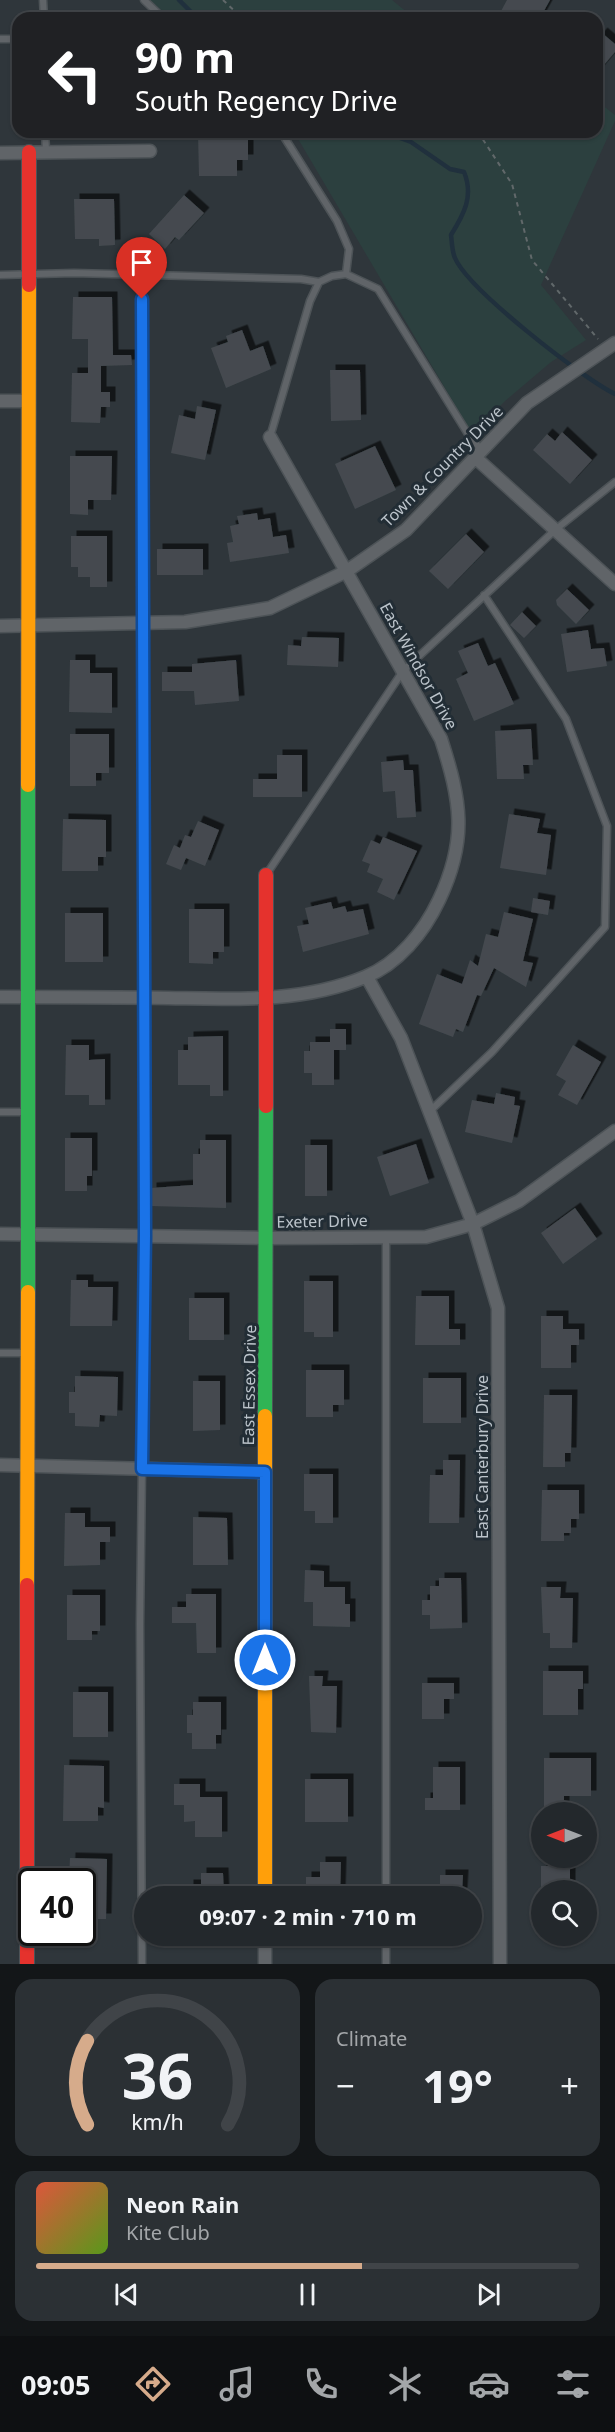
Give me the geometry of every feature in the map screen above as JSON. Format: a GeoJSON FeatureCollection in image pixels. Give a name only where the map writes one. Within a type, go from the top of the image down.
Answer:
{"type":"FeatureCollection","features":[{"type":"Feature","properties":{"kind":"street"},"geometry":{"type":"LineString","coordinates":[[0,153],[46,150],[150,151]]}},
{"type":"Feature","properties":{"kind":"street"},"geometry":{"type":"LineString","coordinates":[[27,1964],[29,152]]}},
{"type":"Feature","properties":{"kind":"street","name":"Town & Country Drive"},"geometry":{"type":"LineString","coordinates":[[0,626],[185,622],[270,608],[347,571],[406,530],[480,455],[527,403],[610,345]]}},
{"type":"Feature","properties":{"kind":"street"},"geometry":{"type":"LineString","coordinates":[[0,401],[28,401]]}},
{"type":"Feature","properties":{"kind":"street","name":"East Windsor Drive"},"geometry":{"type":"LineString","coordinates":[[0,997],[266,999],[320,992],[367,976],[408,949],[435,909],[453,870],[459,835],[457,788],[441,739],[270,437]]}},
{"type":"Feature","properties":{"kind":"street"},"geometry":{"type":"LineString","coordinates":[[480,455],[555,530],[615,584]]}},
{"type":"Feature","properties":{"kind":"street","name":"East Essex Drive"},"geometry":{"type":"LineString","coordinates":[[265,1886],[265,1472],[268,1238],[266,875]]}},
{"type":"Feature","properties":{"kind":"street","name":"East Canterbury Drive"},"geometry":{"type":"LineString","coordinates":[[367,976],[401,1038],[473,1224],[498,1308],[500,1964]]}},
{"type":"Feature","properties":{"kind":"street","name":"Exeter Drive"},"geometry":{"type":"LineString","coordinates":[[0,1233],[268,1238],[426,1237],[473,1224],[519,1201],[615,1131]]}},
{"type":"Feature","properties":{"kind":"street"},"geometry":{"type":"LineString","coordinates":[[0,1465],[265,1472]]}},
{"type":"Feature","properties":{"kind":"street"},"geometry":{"type":"LineString","coordinates":[[265,1946],[265,1964]]}},
{"type":"Feature","properties":{"kind":"lane"},"geometry":{"type":"LineString","coordinates":[[144,0],[157,12]]}},
{"type":"Feature","properties":{"kind":"lane"},"geometry":{"type":"LineString","coordinates":[[45,138],[46,150]]}},
{"type":"Feature","properties":{"kind":"lane"},"geometry":{"type":"LineString","coordinates":[[285,138],[337,221],[349,249],[346,274]]}},
{"type":"Feature","properties":{"kind":"lane"},"geometry":{"type":"LineString","coordinates":[[0,275],[301,279],[319,282],[332,276],[346,274],[378,288],[480,455]]}},
{"type":"Feature","properties":{"kind":"lane"},"geometry":{"type":"LineString","coordinates":[[142,276],[144,623],[142,998],[145,1235],[140,1624],[142,1964]]}},
{"type":"Feature","properties":{"kind":"lane"},"geometry":{"type":"LineString","coordinates":[[270,437],[310,301],[319,282]]}},
{"type":"Feature","properties":{"kind":"lane"},"geometry":{"type":"LineString","coordinates":[[266,875],[403,671],[555,530],[615,482]]}},
{"type":"Feature","properties":{"kind":"lane"},"geometry":{"type":"LineString","coordinates":[[429,1112],[492,1052],[605,927],[607,826],[566,719],[484,595]]}},
{"type":"Feature","properties":{"kind":"lane"},"geometry":{"type":"LineString","coordinates":[[0,1112],[28,1112]]}},
{"type":"Feature","properties":{"kind":"lane"},"geometry":{"type":"LineString","coordinates":[[386,1237],[386,1886]]}},
{"type":"Feature","properties":{"kind":"lane"},"geometry":{"type":"LineString","coordinates":[[0,1353],[26,1353]]}},
{"type":"Feature","properties":{"kind":"lane"},"geometry":{"type":"LineString","coordinates":[[386,1946],[386,1964]]}},
{"type":"Feature","properties":{"kind":"path"},"geometry":{"type":"LineString","coordinates":[[223,0],[236,12]]}},
{"type":"Feature","properties":{"kind":"path"},"geometry":{"type":"LineString","coordinates":[[482,138],[512,184],[532,260],[610,345]]}},
{"type":"Feature","properties":{"kind":"green space"},"geometry":{"type":"Polygon","coordinates":[[[150,0],[392,0],[407,12],[163,12],[150,0]]]}},
{"type":"Feature","properties":{"kind":"green space"},"geometry":{"type":"Polygon","coordinates":[[[603,106],[615,115],[615,121],[541,285],[586,340],[551,362],[505,401],[472,434],[298,138],[603,138],[603,106]]]}},
{"type":"Feature","properties":{"kind":"building"},"geometry":{"type":"Polygon","coordinates":[[[507,0],[550,0],[543,12],[501,12],[507,0]]]}},
{"type":"Feature","properties":{"kind":"building"},"geometry":{"type":"Polygon","coordinates":[[[603,34],[615,44],[615,52],[603,66],[603,34]]]}},
{"type":"Feature","properties":{"kind":"building"},"geometry":{"type":"Polygon","coordinates":[[[198,138],[248,138],[248,160],[237,160],[237,176],[199,176],[198,138]]]}},
{"type":"Feature","properties":{"kind":"building"},"geometry":{"type":"Polygon","coordinates":[[[184,195],[204,213],[179,240],[175,237],[165,249],[149,234],[184,195]]]}},
{"type":"Feature","properties":{"kind":"building"},"geometry":{"type":"Polygon","coordinates":[[[74,199],[114,199],[115,245],[99,246],[99,239],[75,239],[74,199]]]}},
{"type":"Feature","properties":{"kind":"building"},"geometry":{"type":"Polygon","coordinates":[[[73,297],[112,297],[113,355],[131,355],[132,365],[101,366],[101,392],[110,392],[110,407],[101,407],[100,423],[71,422],[72,373],[88,373],[88,339],[72,339],[73,297]]]}},
{"type":"Feature","properties":{"kind":"building"},"geometry":{"type":"Polygon","coordinates":[[[242,330],[250,351],[263,346],[271,369],[226,388],[211,348],[228,342],[226,336],[242,330]]]}},
{"type":"Feature","properties":{"kind":"building"},"geometry":{"type":"Polygon","coordinates":[[[330,370],[360,370],[361,420],[331,421],[330,370]]]}},
{"type":"Feature","properties":{"kind":"building"},"geometry":{"type":"Polygon","coordinates":[[[197,406],[216,410],[205,460],[171,453],[179,415],[195,419],[197,406]]]}},
{"type":"Feature","properties":{"kind":"building"},"geometry":{"type":"Polygon","coordinates":[[[562,432],[592,460],[570,484],[533,450],[547,434],[555,441],[562,432]]]}},
{"type":"Feature","properties":{"kind":"building"},"geometry":{"type":"Polygon","coordinates":[[[375,446],[396,490],[355,509],[335,464],[375,446]]]}},
{"type":"Feature","properties":{"kind":"building"},"geometry":{"type":"Polygon","coordinates":[[[70,456],[112,456],[111,500],[88,500],[88,515],[70,514],[70,456]]]}},
{"type":"Feature","properties":{"kind":"building"},"geometry":{"type":"Polygon","coordinates":[[[257,513],[258,520],[270,518],[273,537],[286,535],[289,553],[230,562],[227,543],[233,542],[230,526],[239,524],[237,516],[257,513]]]}},
{"type":"Feature","properties":{"kind":"building"},"geometry":{"type":"Polygon","coordinates":[[[466,534],[484,552],[448,589],[429,571],[466,534]]]}},
{"type":"Feature","properties":{"kind":"building"},"geometry":{"type":"Polygon","coordinates":[[[71,536],[107,536],[107,587],[90,587],[90,577],[78,577],[78,567],[71,567],[71,536]]]}},
{"type":"Feature","properties":{"kind":"building"},"geometry":{"type":"Polygon","coordinates":[[[157,549],[203,549],[203,575],[157,575],[157,549]]]}},
{"type":"Feature","properties":{"kind":"building"},"geometry":{"type":"Polygon","coordinates":[[[567,589],[589,610],[576,624],[557,605],[556,600],[567,589]]]}},
{"type":"Feature","properties":{"kind":"building"},"geometry":{"type":"Polygon","coordinates":[[[522,612],[536,626],[524,638],[510,625],[522,612]]]}},
{"type":"Feature","properties":{"kind":"building"},"geometry":{"type":"Polygon","coordinates":[[[588,630],[591,649],[604,648],[607,666],[567,672],[561,634],[588,630]]]}},
{"type":"Feature","properties":{"kind":"building"},"geometry":{"type":"Polygon","coordinates":[[[302,637],[339,638],[338,667],[287,665],[288,645],[301,646],[302,637]]]}},
{"type":"Feature","properties":{"kind":"building"},"geometry":{"type":"Polygon","coordinates":[[[478,643],[488,666],[495,663],[514,704],[474,721],[456,679],[468,673],[458,651],[478,643]]]}},
{"type":"Feature","properties":{"kind":"building"},"geometry":{"type":"Polygon","coordinates":[[[70,660],[90,660],[90,673],[112,673],[112,713],[69,712],[70,660]]]}},
{"type":"Feature","properties":{"kind":"building"},"geometry":{"type":"Polygon","coordinates":[[[236,660],[239,701],[195,705],[194,691],[162,691],[162,672],[192,672],[192,664],[236,660]]]}},
{"type":"Feature","properties":{"kind":"building"},"geometry":{"type":"Polygon","coordinates":[[[531,729],[533,765],[523,765],[524,779],[497,779],[495,731],[531,729]]]}},
{"type":"Feature","properties":{"kind":"building"},"geometry":{"type":"Polygon","coordinates":[[[70,734],[109,734],[109,773],[96,773],[96,786],[70,786],[70,734]]]}},
{"type":"Feature","properties":{"kind":"building"},"geometry":{"type":"Polygon","coordinates":[[[277,755],[302,755],[302,797],[253,797],[253,779],[277,779],[277,755]]]}},
{"type":"Feature","properties":{"kind":"building"},"geometry":{"type":"Polygon","coordinates":[[[403,760],[404,770],[413,770],[416,817],[397,818],[395,791],[383,792],[381,762],[403,760]]]}},
{"type":"Feature","properties":{"kind":"building"},"geometry":{"type":"Polygon","coordinates":[[[509,814],[540,819],[537,833],[551,835],[546,875],[500,868],[509,814]]]}},
{"type":"Feature","properties":{"kind":"building"},"geometry":{"type":"Polygon","coordinates":[[[63,819],[106,820],[106,857],[98,857],[98,871],[62,871],[63,819]]]}},
{"type":"Feature","properties":{"kind":"building"},"geometry":{"type":"Polygon","coordinates":[[[198,821],[219,830],[205,866],[186,858],[181,870],[166,864],[174,845],[180,848],[185,835],[191,837],[198,821]]]}},
{"type":"Feature","properties":{"kind":"building"},"geometry":{"type":"Polygon","coordinates":[[[383,837],[417,851],[394,900],[377,892],[383,879],[367,872],[370,864],[362,861],[371,840],[380,844],[383,837]]]}},
{"type":"Feature","properties":{"kind":"building"},"geometry":{"type":"Polygon","coordinates":[[[533,898],[550,901],[548,915],[531,912],[533,898]]]}},
{"type":"Feature","properties":{"kind":"building"},"geometry":{"type":"Polygon","coordinates":[[[331,902],[333,909],[345,906],[347,912],[363,909],[369,934],[303,952],[297,926],[309,924],[305,908],[331,902]]]}},
{"type":"Feature","properties":{"kind":"building"},"geometry":{"type":"Polygon","coordinates":[[[189,909],[224,909],[224,952],[213,952],[213,964],[189,963],[189,909]]]}},
{"type":"Feature","properties":{"kind":"building"},"geometry":{"type":"Polygon","coordinates":[[[504,912],[533,919],[523,961],[533,963],[526,987],[494,968],[481,996],[477,995],[463,1032],[456,1029],[453,1037],[419,1024],[437,974],[462,984],[470,960],[478,966],[486,934],[498,937],[504,912]]]}},
{"type":"Feature","properties":{"kind":"building"},"geometry":{"type":"Polygon","coordinates":[[[65,913],[103,913],[103,962],[65,962],[65,913]]]}},
{"type":"Feature","properties":{"kind":"building"},"geometry":{"type":"Polygon","coordinates":[[[330,1029],[346,1029],[346,1050],[334,1050],[334,1085],[312,1085],[312,1073],[304,1073],[304,1051],[310,1051],[310,1042],[330,1042],[330,1029]]]}},
{"type":"Feature","properties":{"kind":"building"},"geometry":{"type":"Polygon","coordinates":[[[223,1036],[223,1096],[210,1096],[210,1085],[178,1085],[178,1050],[188,1050],[188,1037],[223,1036]]]}},
{"type":"Feature","properties":{"kind":"building"},"geometry":{"type":"Polygon","coordinates":[[[66,1045],[89,1045],[89,1060],[105,1059],[105,1105],[89,1105],[89,1095],[65,1095],[66,1045]]]}},
{"type":"Feature","properties":{"kind":"building"},"geometry":{"type":"Polygon","coordinates":[[[573,1045],[601,1062],[577,1105],[558,1095],[566,1081],[556,1075],[573,1045]]]}},
{"type":"Feature","properties":{"kind":"building"},"geometry":{"type":"Polygon","coordinates":[[[496,1093],[515,1097],[514,1105],[520,1106],[512,1143],[465,1132],[472,1100],[494,1104],[496,1093]]]}},
{"type":"Feature","properties":{"kind":"building"},"geometry":{"type":"Polygon","coordinates":[[[65,1138],[92,1138],[92,1176],[87,1176],[87,1191],[65,1191],[65,1138]]]}},
{"type":"Feature","properties":{"kind":"building"},"geometry":{"type":"Polygon","coordinates":[[[200,1140],[226,1140],[226,1208],[151,1206],[151,1188],[193,1185],[193,1154],[200,1154],[200,1140]]]}},
{"type":"Feature","properties":{"kind":"building"},"geometry":{"type":"Polygon","coordinates":[[[416,1144],[429,1183],[390,1196],[377,1157],[416,1144]]]}},
{"type":"Feature","properties":{"kind":"building"},"geometry":{"type":"Polygon","coordinates":[[[305,1145],[327,1145],[327,1196],[305,1196],[305,1145]]]}},
{"type":"Feature","properties":{"kind":"building"},"geometry":{"type":"Polygon","coordinates":[[[575,1208],[597,1239],[563,1264],[541,1233],[575,1208]]]}},
{"type":"Feature","properties":{"kind":"building"},"geometry":{"type":"Polygon","coordinates":[[[71,1280],[88,1280],[88,1287],[113,1287],[112,1326],[70,1326],[71,1280]]]}},
{"type":"Feature","properties":{"kind":"building"},"geometry":{"type":"Polygon","coordinates":[[[304,1281],[333,1281],[333,1337],[314,1337],[314,1332],[304,1332],[304,1281]]]}},
{"type":"Feature","properties":{"kind":"building"},"geometry":{"type":"Polygon","coordinates":[[[416,1296],[449,1296],[449,1329],[460,1329],[460,1345],[415,1345],[416,1296]]]}},
{"type":"Feature","properties":{"kind":"building"},"geometry":{"type":"Polygon","coordinates":[[[189,1298],[224,1298],[224,1340],[189,1340],[189,1298]]]}},
{"type":"Feature","properties":{"kind":"building"},"geometry":{"type":"Polygon","coordinates":[[[541,1316],[563,1316],[563,1329],[579,1329],[579,1345],[571,1345],[571,1368],[541,1368],[541,1316]]]}},
{"type":"Feature","properties":{"kind":"building"},"geometry":{"type":"Polygon","coordinates":[[[306,1370],[344,1370],[344,1405],[333,1405],[333,1417],[306,1417],[306,1370]]]}},
{"type":"Feature","properties":{"kind":"building"},"geometry":{"type":"Polygon","coordinates":[[[75,1376],[118,1377],[117,1416],[100,1415],[99,1427],[75,1426],[75,1413],[69,1413],[69,1392],[75,1392],[75,1376]]]}},
{"type":"Feature","properties":{"kind":"building"},"geometry":{"type":"Polygon","coordinates":[[[423,1378],[461,1378],[461,1423],[423,1423],[423,1378]]]}},
{"type":"Feature","properties":{"kind":"building"},"geometry":{"type":"Polygon","coordinates":[[[193,1381],[220,1381],[220,1430],[193,1431],[193,1381]]]}},
{"type":"Feature","properties":{"kind":"building"},"geometry":{"type":"Polygon","coordinates":[[[544,1395],[572,1395],[571,1453],[565,1453],[565,1467],[543,1467],[544,1395]]]}},
{"type":"Feature","properties":{"kind":"building"},"geometry":{"type":"Polygon","coordinates":[[[443,1460],[460,1460],[459,1523],[429,1523],[430,1475],[443,1475],[443,1460]]]}},
{"type":"Feature","properties":{"kind":"building"},"geometry":{"type":"Polygon","coordinates":[[[304,1474],[333,1474],[333,1523],[315,1523],[315,1511],[304,1511],[304,1474]]]}},
{"type":"Feature","properties":{"kind":"building"},"geometry":{"type":"Polygon","coordinates":[[[542,1490],[579,1490],[579,1519],[571,1519],[571,1533],[564,1533],[564,1541],[541,1541],[542,1490]]]}},
{"type":"Feature","properties":{"kind":"building"},"geometry":{"type":"Polygon","coordinates":[[[65,1513],[85,1513],[85,1527],[110,1527],[110,1542],[100,1542],[100,1565],[64,1566],[65,1513]]]}},
{"type":"Feature","properties":{"kind":"building"},"geometry":{"type":"Polygon","coordinates":[[[193,1517],[227,1518],[228,1565],[193,1565],[193,1517]]]}},
{"type":"Feature","properties":{"kind":"building"},"geometry":{"type":"Polygon","coordinates":[[[305,1570],[324,1571],[324,1587],[345,1587],[345,1604],[350,1604],[350,1627],[313,1626],[313,1602],[304,1602],[305,1570]]]}},
{"type":"Feature","properties":{"kind":"building"},"geometry":{"type":"Polygon","coordinates":[[[439,1578],[461,1578],[462,1628],[430,1629],[430,1615],[422,1615],[422,1600],[430,1600],[430,1586],[439,1586],[439,1578]]]}},
{"type":"Feature","properties":{"kind":"building"},"geometry":{"type":"Polygon","coordinates":[[[541,1587],[561,1587],[560,1598],[573,1598],[572,1648],[550,1648],[550,1633],[543,1633],[541,1587]]]}},
{"type":"Feature","properties":{"kind":"building"},"geometry":{"type":"Polygon","coordinates":[[[186,1594],[216,1594],[216,1653],[197,1653],[196,1623],[172,1623],[172,1607],[186,1607],[186,1594]]]}},
{"type":"Feature","properties":{"kind":"building"},"geometry":{"type":"Polygon","coordinates":[[[67,1595],[100,1595],[100,1631],[92,1631],[92,1640],[67,1640],[67,1595]]]}},
{"type":"Feature","properties":{"kind":"building"},"geometry":{"type":"Polygon","coordinates":[[[543,1671],[583,1671],[583,1689],[578,1689],[578,1715],[543,1715],[543,1671]]]}},
{"type":"Feature","properties":{"kind":"building"},"geometry":{"type":"Polygon","coordinates":[[[309,1676],[323,1676],[322,1686],[337,1686],[336,1733],[311,1732],[309,1676]]]}},
{"type":"Feature","properties":{"kind":"building"},"geometry":{"type":"Polygon","coordinates":[[[422,1683],[454,1683],[454,1699],[444,1699],[444,1719],[422,1719],[422,1683]]]}},
{"type":"Feature","properties":{"kind":"building"},"geometry":{"type":"Polygon","coordinates":[[[73,1692],[108,1692],[108,1737],[73,1737],[73,1692]]]}},
{"type":"Feature","properties":{"kind":"building"},"geometry":{"type":"Polygon","coordinates":[[[193,1702],[221,1702],[221,1735],[216,1735],[216,1749],[192,1749],[192,1733],[187,1733],[187,1715],[193,1715],[193,1702]]]}},
{"type":"Feature","properties":{"kind":"building"},"geometry":{"type":"Polygon","coordinates":[[[544,1758],[591,1758],[591,1796],[564,1796],[564,1802],[544,1802],[544,1758]]]}},
{"type":"Feature","properties":{"kind":"building"},"geometry":{"type":"Polygon","coordinates":[[[64,1765],[104,1766],[104,1808],[98,1807],[98,1821],[63,1821],[64,1765]]]}},
{"type":"Feature","properties":{"kind":"building"},"geometry":{"type":"Polygon","coordinates":[[[433,1767],[460,1767],[460,1810],[425,1810],[425,1798],[433,1798],[433,1767]]]}},
{"type":"Feature","properties":{"kind":"building"},"geometry":{"type":"Polygon","coordinates":[[[305,1779],[348,1779],[348,1822],[305,1822],[305,1779]]]}},
{"type":"Feature","properties":{"kind":"building"},"geometry":{"type":"Polygon","coordinates":[[[174,1784],[200,1784],[200,1797],[222,1797],[222,1837],[195,1837],[195,1821],[184,1822],[184,1805],[174,1805],[174,1784]]]}},
{"type":"Feature","properties":{"kind":"building"},"geometry":{"type":"Polygon","coordinates":[[[70,1858],[107,1859],[106,1919],[96,1919],[96,1868],[70,1868],[70,1858]]]}},
{"type":"Feature","properties":{"kind":"building"},"geometry":{"type":"Polygon","coordinates":[[[320,1862],[341,1862],[340,1886],[306,1886],[306,1877],[320,1877],[320,1862]]]}},
{"type":"Feature","properties":{"kind":"building"},"geometry":{"type":"Polygon","coordinates":[[[541,1868],[570,1868],[570,1880],[541,1880],[541,1868]]]}},
{"type":"Feature","properties":{"kind":"building"},"geometry":{"type":"Polygon","coordinates":[[[201,1873],[223,1873],[224,1886],[188,1886],[201,1885],[201,1873]]]}},
{"type":"Feature","properties":{"kind":"building"},"geometry":{"type":"Polygon","coordinates":[[[440,1875],[463,1875],[462,1886],[440,1886],[440,1875]]]}},
{"type":"Feature","properties":{"kind":"waterway"},"geometry":{"type":"LineString","coordinates":[[179,0],[191,12]]}},
{"type":"Feature","properties":{"kind":"waterway"},"geometry":{"type":"LineString","coordinates":[[400,138],[411,142],[450,169],[464,172],[468,197],[460,220],[451,235],[454,256],[464,272],[528,332],[599,385],[615,394]]}},
{"type":"Feature","properties":{"kind":"traffic: fast"},"geometry":{"type":"LineString","coordinates":[[28,785],[28,1292]]}},
{"type":"Feature","properties":{"kind":"traffic: fast"},"geometry":{"type":"LineString","coordinates":[[265,1416],[266,1106]]}},
{"type":"Feature","properties":{"kind":"traffic: slow"},"geometry":{"type":"LineString","coordinates":[[28,785],[29,285]]}},
{"type":"Feature","properties":{"kind":"traffic: slow"},"geometry":{"type":"LineString","coordinates":[[27,1585],[28,1292]]}},
{"type":"Feature","properties":{"kind":"traffic: slow"},"geometry":{"type":"LineString","coordinates":[[265,1416],[265,1886]]}},
{"type":"Feature","properties":{"kind":"traffic: jam"},"geometry":{"type":"LineString","coordinates":[[29,152],[29,285]]}},
{"type":"Feature","properties":{"kind":"traffic: jam"},"geometry":{"type":"LineString","coordinates":[[266,875],[266,1106]]}},
{"type":"Feature","properties":{"kind":"traffic: jam"},"geometry":{"type":"LineString","coordinates":[[27,1585],[27,1964]]}},
{"type":"Feature","properties":{"kind":"route"},"geometry":{"type":"LineString","coordinates":[[142,299],[144,623],[142,998],[145,1235],[142,1469],[265,1472],[265,1660]]}}]}
